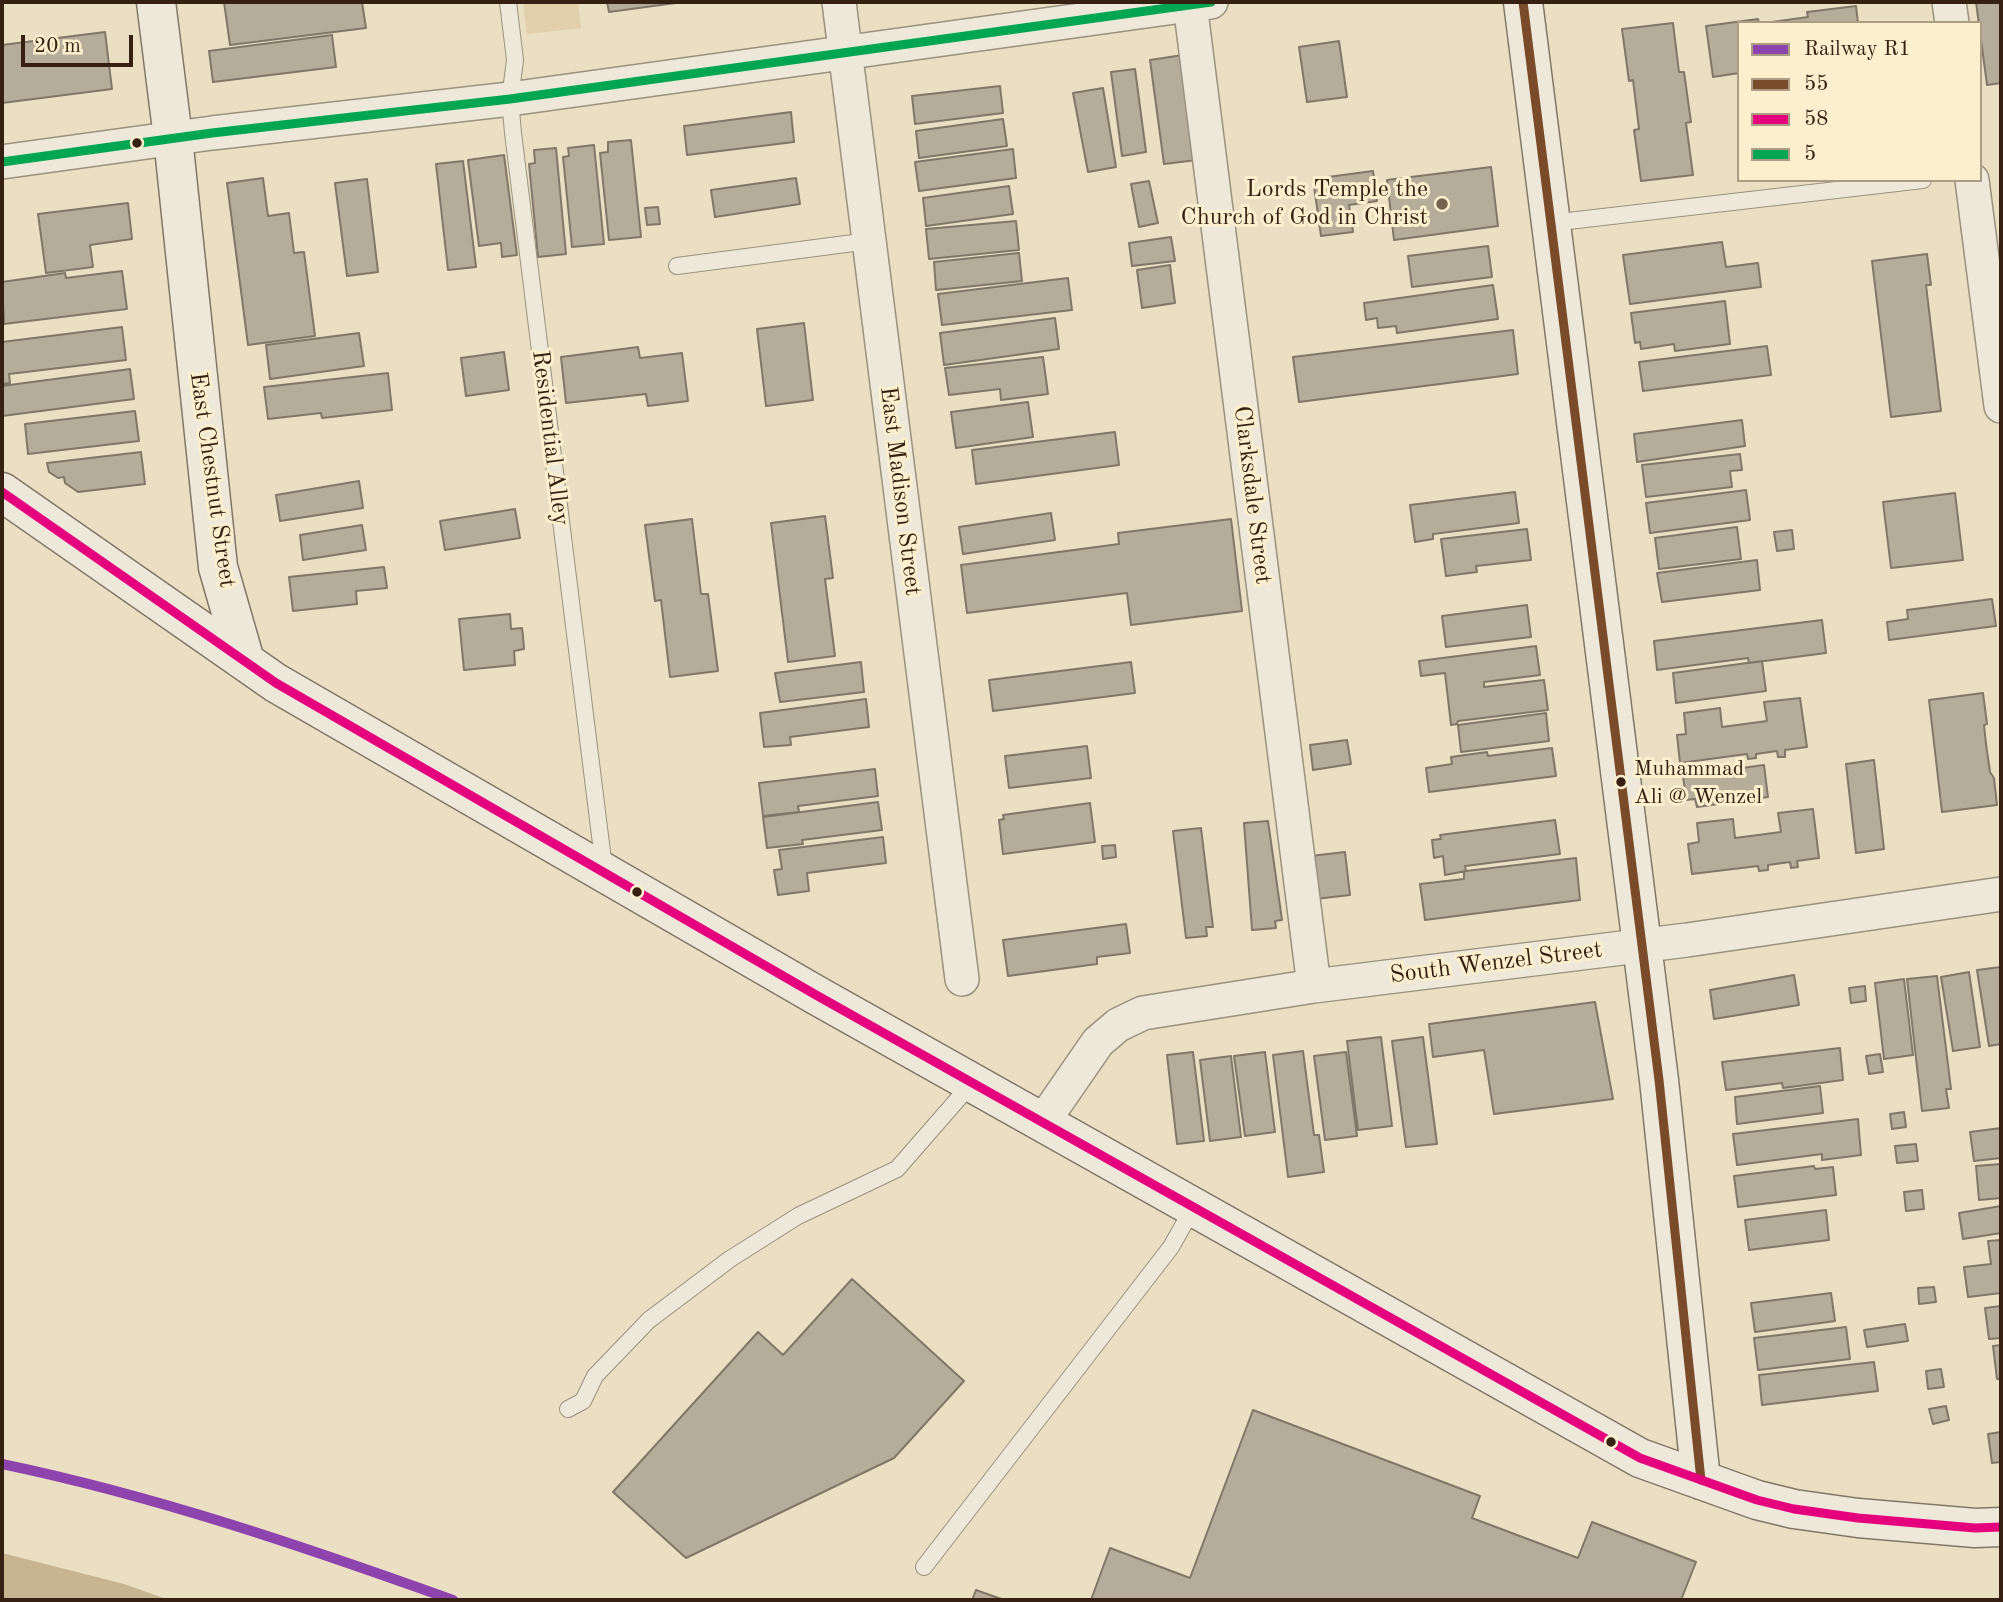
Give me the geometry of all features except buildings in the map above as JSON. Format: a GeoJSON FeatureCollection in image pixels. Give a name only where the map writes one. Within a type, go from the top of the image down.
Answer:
{"type":"FeatureCollection","features":[{"type":"Feature","properties":{"kind":"main road","name":"East Chestnut Street"},"geometry":{"type":"LineString","coordinates":[[156,2],[218,567],[245,661]]}},
{"type":"Feature","properties":{"kind":"main road"},"geometry":{"type":"LineString","coordinates":[[1523,2],[1659,1080],[1701,1480]]}},
{"type":"Feature","properties":{"kind":"main road"},"geometry":{"type":"LineString","coordinates":[[2,492],[276,683],[1042,1124],[1640,1458],[1757,1500],[1794,1509],[1858,1518],[1975,1528],[2001,1527]]}},
{"type":"Feature","properties":{"kind":"street","name":"East Madison Street"},"geometry":{"type":"LineString","coordinates":[[838,2],[962,979]]}},
{"type":"Feature","properties":{"kind":"street"},"geometry":{"type":"LineString","coordinates":[[1949,2],[1952,21]]}},
{"type":"Feature","properties":{"kind":"street"},"geometry":{"type":"LineString","coordinates":[[2,162],[173,138],[510,99],[1200,3]]}},
{"type":"Feature","properties":{"kind":"street","name":"Clarksdale Street"},"geometry":{"type":"LineString","coordinates":[[1200,3],[1314,986]]}},
{"type":"Feature","properties":{"kind":"street"},"geometry":{"type":"LineString","coordinates":[[1972,182],[2001,406]]}},
{"type":"Feature","properties":{"kind":"street","name":"South Wenzel Street"},"geometry":{"type":"LineString","coordinates":[[1042,1124],[1098,1042],[1118,1025],[1143,1013],[1314,986],[1642,945],[2001,894]]}},
{"type":"Feature","properties":{"kind":"lane","name":"Residential Alley"},"geometry":{"type":"LineString","coordinates":[[508,2],[515,60],[510,99],[604,873]]}},
{"type":"Feature","properties":{"kind":"lane"},"geometry":{"type":"LineString","coordinates":[[1551,223],[1906,182]]}},
{"type":"Feature","properties":{"kind":"lane"},"geometry":{"type":"LineString","coordinates":[[677,266],[869,241]]}},
{"type":"Feature","properties":{"kind":"lane"},"geometry":{"type":"LineString","coordinates":[[568,1409],[583,1401],[595,1376],[649,1320],[730,1259],[798,1216],[898,1169],[972,1083]]}},
{"type":"Feature","properties":{"kind":"lane"},"geometry":{"type":"LineString","coordinates":[[924,1567],[1171,1247],[1194,1208]]}},
{"type":"Feature","properties":{"kind":"shaded area"},"geometry":{"type":"Polygon","coordinates":[[[523,2],[578,2],[581,28],[527,34],[523,2]]]}},
{"type":"Feature","properties":{"kind":"shaded area"},"geometry":{"type":"Polygon","coordinates":[[[2,1553],[124,1584],[169,1600],[2,1600],[2,1553]]]}},
{"type":"Feature","properties":{"kind":"rail line","name":"R1"},"geometry":{"type":"LineString","coordinates":[[2,1464],[117,1491],[230,1524],[453,1600]]}},
{"type":"Feature","properties":{"kind":"transit line","name":"5"},"geometry":{"type":"LineString","coordinates":[[2,162],[212,133],[510,99],[1211,2]]}},
{"type":"Feature","properties":{"kind":"transit line","name":"55"},"geometry":{"type":"LineString","coordinates":[[1523,2],[1659,1080],[1701,1480]]}},
{"type":"Feature","properties":{"kind":"transit line","name":"58"},"geometry":{"type":"LineString","coordinates":[[2,492],[276,683],[816,995],[1640,1458],[1757,1500],[1794,1509],[1858,1518],[1975,1528],[2001,1527]]}},
{"type":"Feature","properties":{"kind":"place","name":"Lords Temple the Church of God in Christ"},"geometry":{"type":"Point","coordinates":[1442,204]}},
{"type":"Feature","properties":{"kind":"place","name":"Muhammad Ali @ Wenzel"},"geometry":{"type":"Point","coordinates":[1621,782]}}]}
